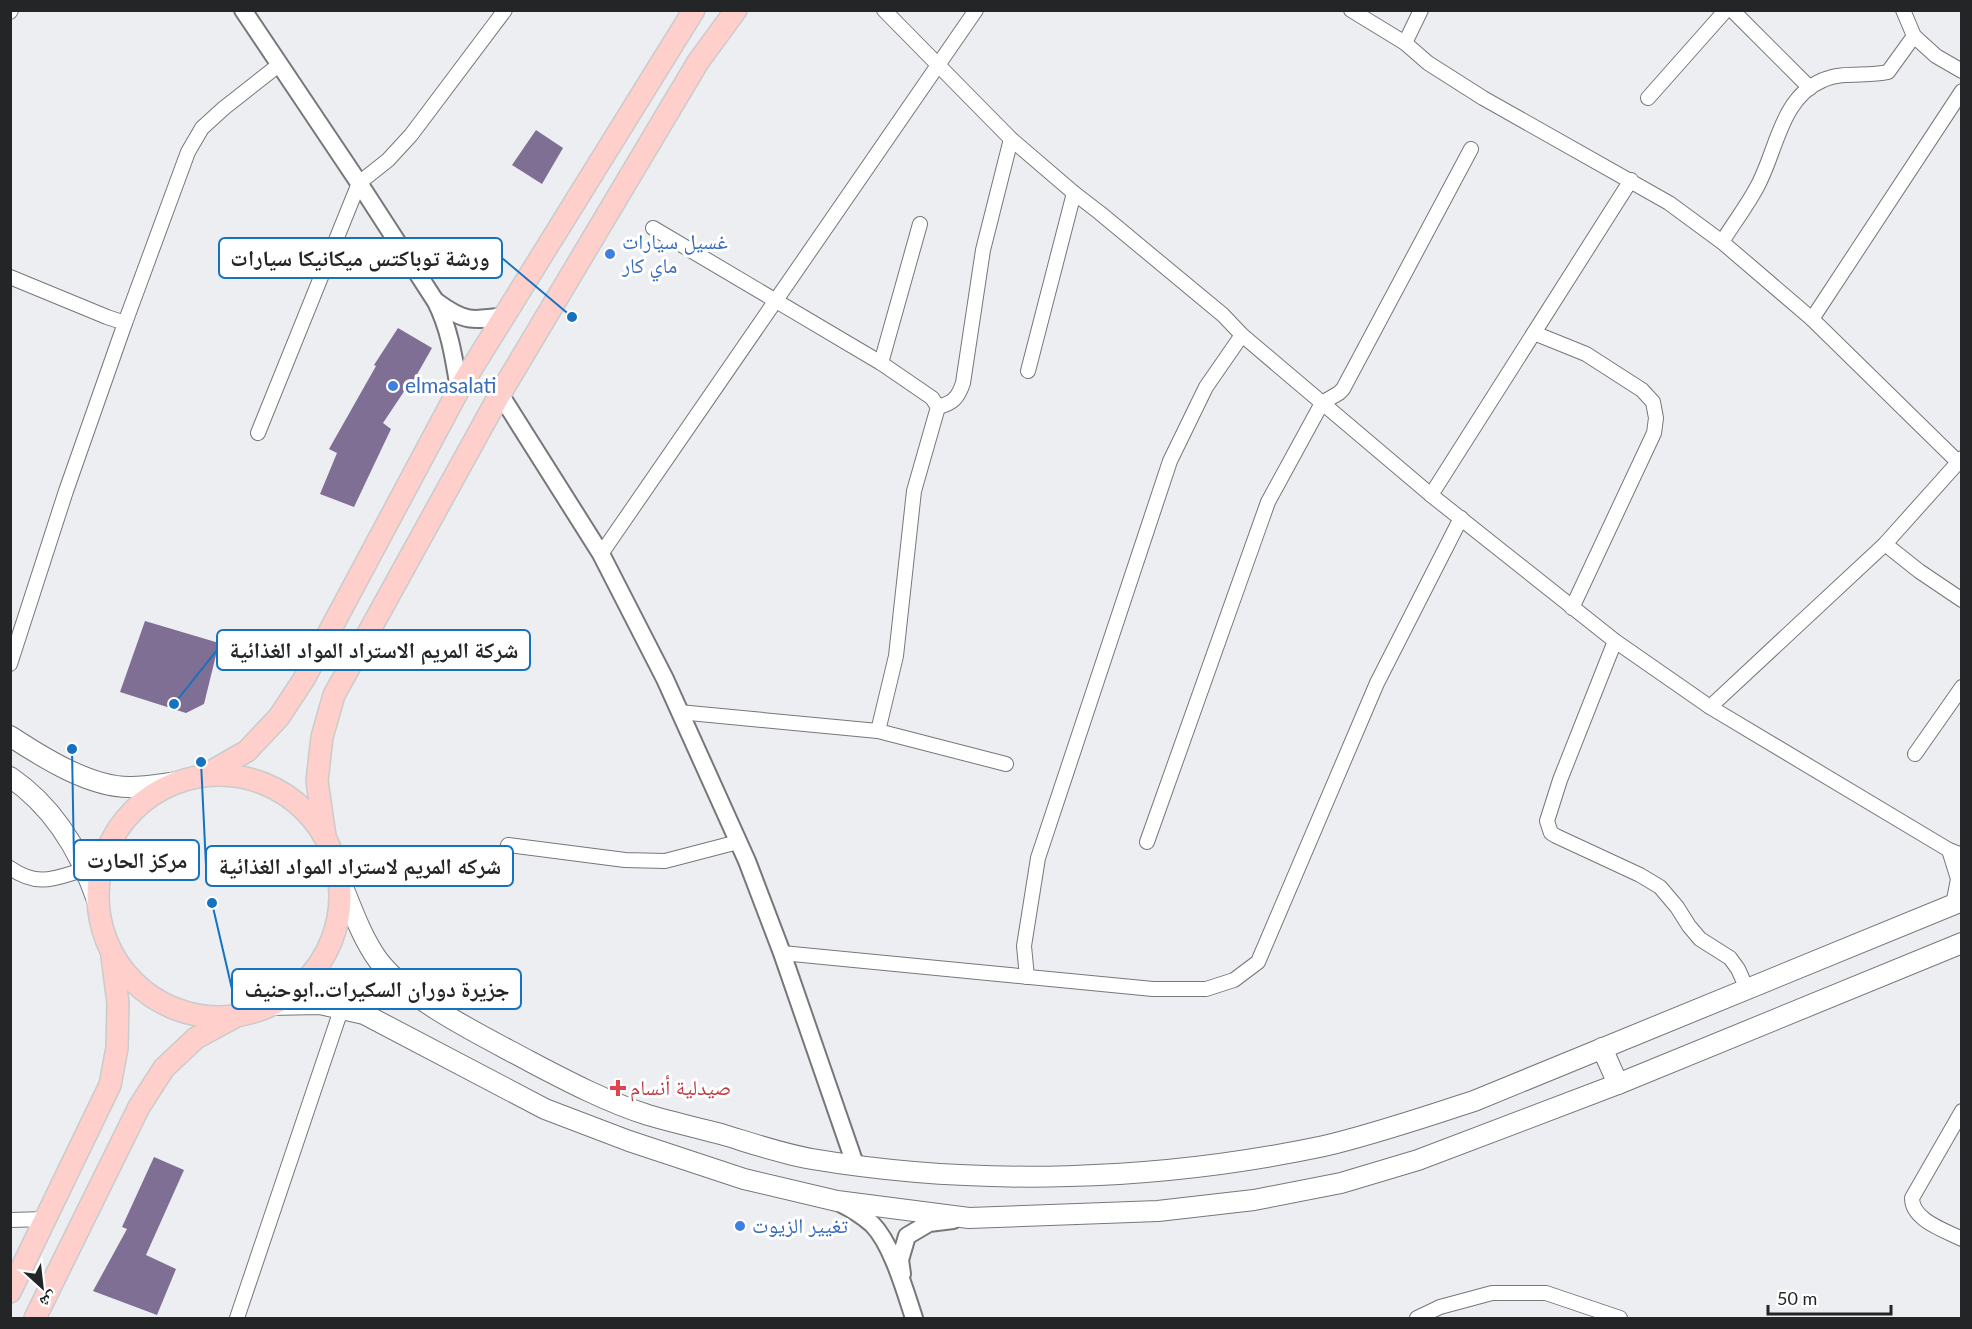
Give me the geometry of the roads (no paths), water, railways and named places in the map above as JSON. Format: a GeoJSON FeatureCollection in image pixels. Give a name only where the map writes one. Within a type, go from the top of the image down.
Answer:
{"type":"FeatureCollection","features":[{"type":"Feature","properties":{"kind":"main road"},"geometry":{"type":"LineString","coordinates":[[10,736],[47,760],[92,780],[129,788],[178,782],[206,775],[247,752],[279,717],[304,679],[459,389],[694,10]]}},
{"type":"Feature","properties":{"kind":"main road"},"geometry":{"type":"LineString","coordinates":[[325,836],[317,781],[322,737],[334,695],[500,394],[698,62],[736,10]]}},
{"type":"Feature","properties":{"kind":"main road"},"geometry":{"type":"LineString","coordinates":[[206,775],[234,776],[261,782],[286,795],[308,813],[325,836],[338,875],[365,939],[379,961],[396,978],[431,1005],[470,1029],[564,1080],[646,1114],[810,1158],[925,1173],[1064,1177],[1153,1172],[1248,1160],[1326,1145],[1402,1125],[1474,1101],[1957,903]]}},
{"type":"Feature","properties":{"kind":"main road"},"geometry":{"type":"LineString","coordinates":[[10,777],[25,787],[50,813],[68,837],[86,869],[97,900],[101,927],[111,952],[129,977],[152,997],[180,1010],[210,1016],[240,1015]]}},
{"type":"Feature","properties":{"kind":"main road"},"geometry":{"type":"LineString","coordinates":[[97,900],[100,870],[111,841],[122,824],[151,796],[178,782]]}},
{"type":"Feature","properties":{"kind":"main road"},"geometry":{"type":"LineString","coordinates":[[35,1318],[139,1107],[164,1068],[196,1038],[292,992],[311,973],[326,952],[336,927],[340,901],[338,875]]}},
{"type":"Feature","properties":{"kind":"main road"},"geometry":{"type":"LineString","coordinates":[[269,1005],[320,1004],[342,1007],[364,1014],[545,1109],[629,1141],[744,1179],[837,1201],[969,1218],[1158,1211],[1254,1200],[1341,1183],[1418,1160],[1618,1084],[1962,943]]}},
{"type":"Feature","properties":{"kind":"main road"},"geometry":{"type":"LineString","coordinates":[[10,1292],[110,1085],[117,1048],[118,1003],[111,952]]}},
{"type":"Feature","properties":{"kind":"main road"},"geometry":{"type":"LineString","coordinates":[[1602,1048],[1618,1084]]}},
{"type":"Feature","properties":{"kind":"street"},"geometry":{"type":"LineString","coordinates":[[258,433],[359,183],[388,160],[411,135],[505,10]]}},
{"type":"Feature","properties":{"kind":"street"},"geometry":{"type":"LineString","coordinates":[[601,554],[976,10]]}},
{"type":"Feature","properties":{"kind":"street"},"geometry":{"type":"LineString","coordinates":[[1351,10],[1405,43],[1428,63],[1483,98],[1669,203],[1722,242],[1812,319],[1960,460],[1885,544],[1710,707]]}},
{"type":"Feature","properties":{"kind":"street"},"geometry":{"type":"LineString","coordinates":[[1405,43],[1421,10]]}},
{"type":"Feature","properties":{"kind":"street"},"geometry":{"type":"LineString","coordinates":[[1648,98],[1726,10]]}},
{"type":"Feature","properties":{"kind":"street"},"geometry":{"type":"LineString","coordinates":[[1732,10],[1810,88]]}},
{"type":"Feature","properties":{"kind":"street"},"geometry":{"type":"LineString","coordinates":[[1903,10],[1914,36],[1936,56],[1962,71]]}},
{"type":"Feature","properties":{"kind":"street"},"geometry":{"type":"LineString","coordinates":[[884,13],[1011,139],[1223,315],[1242,335],[1431,495],[1572,608],[1710,707],[1955,852],[1958,879],[1957,903]]}},
{"type":"Feature","properties":{"kind":"street"},"geometry":{"type":"LineString","coordinates":[[249,14],[436,302],[444,318],[452,346],[459,389]]}},
{"type":"Feature","properties":{"kind":"street"},"geometry":{"type":"LineString","coordinates":[[1722,242],[1758,186],[1794,102],[1823,80],[1838,75],[1888,72],[1914,36]]}},
{"type":"Feature","properties":{"kind":"street"},"geometry":{"type":"LineString","coordinates":[[10,664],[59,513],[125,323],[188,152],[202,128],[280,64]]}},
{"type":"Feature","properties":{"kind":"street"},"geometry":{"type":"LineString","coordinates":[[1812,319],[1962,91]]}},
{"type":"Feature","properties":{"kind":"street"},"geometry":{"type":"LineString","coordinates":[[938,407],[950,404],[956,399],[963,383],[983,250],[1011,139]]}},
{"type":"Feature","properties":{"kind":"street"},"geometry":{"type":"LineString","coordinates":[[1147,842],[1268,502],[1322,403],[1343,389],[1471,149]]}},
{"type":"Feature","properties":{"kind":"street"},"geometry":{"type":"LineString","coordinates":[[1431,495],[1631,180]]}},
{"type":"Feature","properties":{"kind":"street"},"geometry":{"type":"LineString","coordinates":[[1028,371],[1074,193]]}},
{"type":"Feature","properties":{"kind":"street"},"geometry":{"type":"LineString","coordinates":[[881,363],[920,224]]}},
{"type":"Feature","properties":{"kind":"street"},"geometry":{"type":"LineString","coordinates":[[653,228],[881,363],[932,398],[938,407],[914,491],[896,656],[878,731]]}},
{"type":"Feature","properties":{"kind":"street"},"geometry":{"type":"LineString","coordinates":[[10,277],[125,323]]}},
{"type":"Feature","properties":{"kind":"street"},"geometry":{"type":"LineString","coordinates":[[436,302],[454,315],[467,319],[505,316]]}},
{"type":"Feature","properties":{"kind":"street"},"geometry":{"type":"LineString","coordinates":[[1534,333],[1586,354],[1642,390],[1653,402],[1656,418],[1654,434],[1572,608]]}},
{"type":"Feature","properties":{"kind":"street"},"geometry":{"type":"LineString","coordinates":[[1027,977],[1024,946],[1038,858],[1170,461],[1206,387],[1242,335]]}},
{"type":"Feature","properties":{"kind":"street"},"geometry":{"type":"LineString","coordinates":[[500,394],[601,554],[679,712],[738,842],[782,953],[855,1164]]}},
{"type":"Feature","properties":{"kind":"street"},"geometry":{"type":"LineString","coordinates":[[782,953],[1153,989],[1206,989],[1234,980],[1258,962],[1377,683],[1461,518]]}},
{"type":"Feature","properties":{"kind":"street"},"geometry":{"type":"LineString","coordinates":[[1885,544],[1919,571],[1962,600]]}},
{"type":"Feature","properties":{"kind":"street"},"geometry":{"type":"LineString","coordinates":[[1615,640],[1560,780],[1547,821],[1548,827],[1557,836],[1640,875],[1660,887],[1677,906],[1700,939],[1730,958],[1747,989]]}},
{"type":"Feature","properties":{"kind":"street"},"geometry":{"type":"LineString","coordinates":[[1915,754],[1962,687]]}},
{"type":"Feature","properties":{"kind":"street"},"geometry":{"type":"LineString","coordinates":[[679,712],[878,731],[1006,764]]}},
{"type":"Feature","properties":{"kind":"street"},"geometry":{"type":"LineString","coordinates":[[508,845],[625,860],[665,861],[738,842]]}},
{"type":"Feature","properties":{"kind":"street"},"geometry":{"type":"LineString","coordinates":[[10,868],[25,878],[45,880],[86,869]]}},
{"type":"Feature","properties":{"kind":"street"},"geometry":{"type":"LineString","coordinates":[[237,1318],[342,1007]]}},
{"type":"Feature","properties":{"kind":"street"},"geometry":{"type":"LineString","coordinates":[[1962,1111],[1911,1198],[1915,1213],[1962,1239]]}},
{"type":"Feature","properties":{"kind":"street"},"geometry":{"type":"LineString","coordinates":[[837,1201],[859,1213],[873,1226],[885,1245],[903,1284],[914,1318]]}},
{"type":"Feature","properties":{"kind":"street"},"geometry":{"type":"LineString","coordinates":[[903,1284],[900,1260],[907,1236],[929,1223],[969,1218]]}},
{"type":"Feature","properties":{"kind":"street"},"geometry":{"type":"LineString","coordinates":[[10,1220],[46,1219]]}},
{"type":"Feature","properties":{"kind":"street"},"geometry":{"type":"LineString","coordinates":[[1417,1318],[1440,1307],[1492,1293],[1546,1293],[1620,1318]]}},
{"type":"Feature","properties":{"kind":"place","name":"غسيل سيارات ماي كار"},"geometry":{"type":"Point","coordinates":[610,254]}},
{"type":"Feature","properties":{"kind":"place","name":"ورشة توباكتس ميكانيكا سيارات"},"geometry":{"type":"Point","coordinates":[572,317]}},
{"type":"Feature","properties":{"kind":"place","name":"elmasalati"},"geometry":{"type":"Point","coordinates":[393,386]}},
{"type":"Feature","properties":{"kind":"place","name":"شركة المريم الاستراد المواد الغذائية"},"geometry":{"type":"Point","coordinates":[174,704]}},
{"type":"Feature","properties":{"kind":"place","name":"مركز الحارت"},"geometry":{"type":"Point","coordinates":[72,749]}},
{"type":"Feature","properties":{"kind":"place","name":"شركه المريم لاستراد المواد الغذائية"},"geometry":{"type":"Point","coordinates":[201,762]}},
{"type":"Feature","properties":{"kind":"place","name":"جزيرة دوران السكيرات..ابوحنيف"},"geometry":{"type":"Point","coordinates":[212,903]}},
{"type":"Feature","properties":{"kind":"place","name":"صيدلية أنسام"},"geometry":{"type":"Point","coordinates":[618,1088]}},
{"type":"Feature","properties":{"kind":"place","name":"تغيير الزيوت"},"geometry":{"type":"Point","coordinates":[740,1226]}}]}
